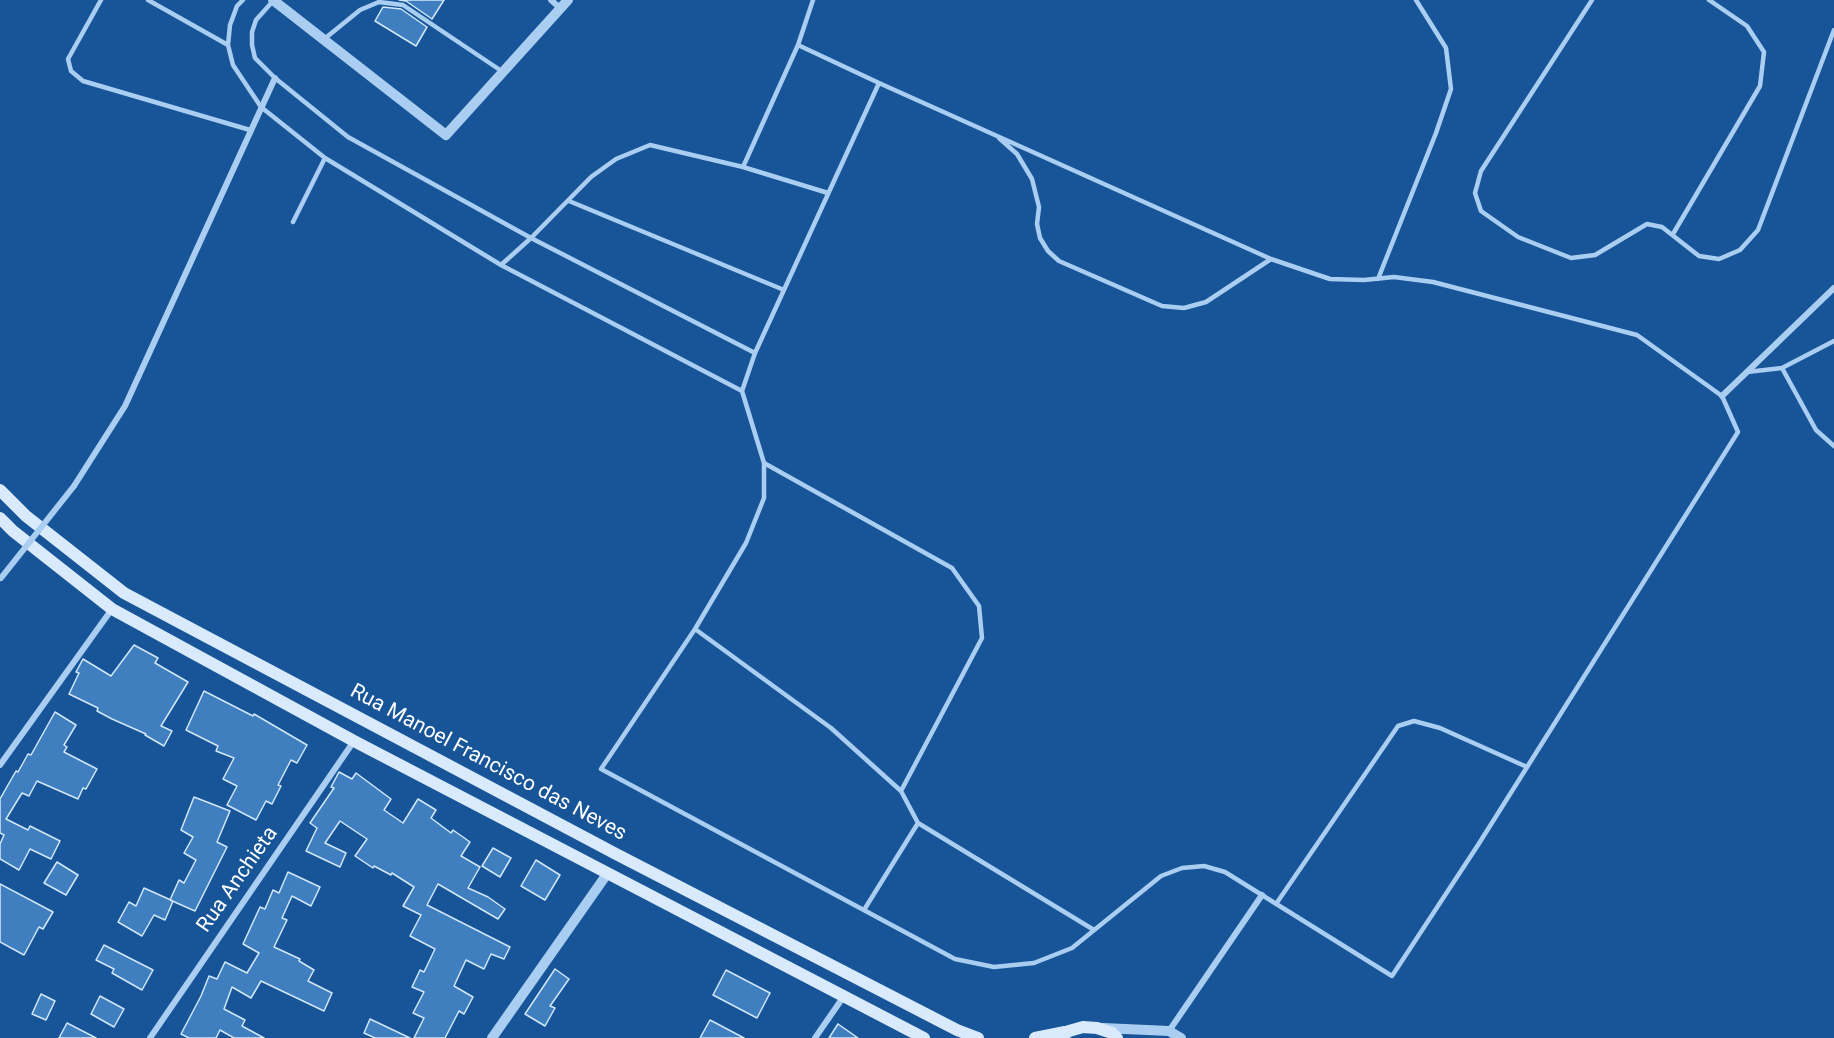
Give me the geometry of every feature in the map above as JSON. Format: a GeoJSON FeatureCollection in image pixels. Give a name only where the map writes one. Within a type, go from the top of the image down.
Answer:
{"type":"FeatureCollection","features":[{"type":"Feature","properties":{"kind":"main road","name":"Rua Manoel Francisco das Neves"},"geometry":{"type":"LineString","coordinates":[[0,490],[26,516],[124,593],[806,952],[957,1030],[978,1038]]}},
{"type":"Feature","properties":{"kind":"main road","name":"Rua Manoel Francisco das Neves"},"geometry":{"type":"LineString","coordinates":[[0,518],[13,531],[112,609],[354,741],[924,1038]]}},
{"type":"Feature","properties":{"kind":"main road"},"geometry":{"type":"LineString","coordinates":[[1035,1038],[1064,1035],[1083,1028],[1097,1028],[1112,1033],[1117,1038]]}},
{"type":"Feature","properties":{"kind":"street"},"geometry":{"type":"LineString","coordinates":[[273,0],[446,135],[564,4],[551,0]]}},
{"type":"Feature","properties":{"kind":"street"},"geometry":{"type":"LineString","coordinates":[[1,579],[74,486],[125,406],[275,78]]}},
{"type":"Feature","properties":{"kind":"street"},"geometry":{"type":"LineString","coordinates":[[1722,396],[1834,288]]}},
{"type":"Feature","properties":{"kind":"street"},"geometry":{"type":"LineString","coordinates":[[0,765],[112,609]]}},
{"type":"Feature","properties":{"kind":"street","name":"Rua Anchieta"},"geometry":{"type":"LineString","coordinates":[[150,1038],[354,741]]}},
{"type":"Feature","properties":{"kind":"street"},"geometry":{"type":"LineString","coordinates":[[492,1038],[607,874]]}},
{"type":"Feature","properties":{"kind":"street"},"geometry":{"type":"LineString","coordinates":[[1166,1035],[1262,895]]}},
{"type":"Feature","properties":{"kind":"street"},"geometry":{"type":"LineString","coordinates":[[815,1038],[844,996]]}},
{"type":"Feature","properties":{"kind":"street"},"geometry":{"type":"LineString","coordinates":[[1097,1028],[1181,1038]]}},
{"type":"Feature","properties":{"kind":"lane"},"geometry":{"type":"LineString","coordinates":[[101,0],[68,59],[71,70],[83,81],[250,130]]}},
{"type":"Feature","properties":{"kind":"lane"},"geometry":{"type":"LineString","coordinates":[[148,0],[228,45]]}},
{"type":"Feature","properties":{"kind":"lane"},"geometry":{"type":"LineString","coordinates":[[243,0],[237,6],[230,24],[228,45],[233,65],[261,107],[325,158],[501,265],[742,392]]}},
{"type":"Feature","properties":{"kind":"lane"},"geometry":{"type":"LineString","coordinates":[[273,0],[256,20],[252,32],[255,58],[275,78],[348,137],[531,238],[755,353]]}},
{"type":"Feature","properties":{"kind":"lane"},"geometry":{"type":"LineString","coordinates":[[743,167],[798,45],[813,0]]}},
{"type":"Feature","properties":{"kind":"lane"},"geometry":{"type":"LineString","coordinates":[[1377,279],[1436,133],[1451,89],[1446,48],[1416,0]]}},
{"type":"Feature","properties":{"kind":"lane"},"geometry":{"type":"LineString","coordinates":[[1592,0],[1481,171],[1475,193],[1481,211],[1518,237],[1571,258],[1595,255],[1647,224],[1662,227],[1699,256],[1719,259],[1740,250],[1758,230],[1834,30]]}},
{"type":"Feature","properties":{"kind":"lane"},"geometry":{"type":"LineString","coordinates":[[1673,234],[1760,86],[1764,52],[1748,26],[1709,0]]}},
{"type":"Feature","properties":{"kind":"lane"},"geometry":{"type":"LineString","coordinates":[[323,40],[360,10],[379,2],[403,5],[503,72]]}},
{"type":"Feature","properties":{"kind":"lane"},"geometry":{"type":"LineString","coordinates":[[798,45],[1270,259],[1330,279],[1394,277],[1433,282],[1637,335],[1722,396],[1738,432],[1392,976],[1225,872],[1204,866],[1182,868],[1161,876],[1072,948],[1034,963],[994,967],[955,959],[601,769],[695,629],[746,543],[764,498],[764,463],[742,392],[755,353],[879,83]]}},
{"type":"Feature","properties":{"kind":"lane"},"geometry":{"type":"LineString","coordinates":[[995,134],[1017,154],[1032,179],[1039,207],[1037,224],[1040,238],[1048,251],[1059,261],[1162,306],[1184,308],[1206,302],[1270,259]]}},
{"type":"Feature","properties":{"kind":"lane"},"geometry":{"type":"LineString","coordinates":[[501,265],[591,177],[616,159],[650,146],[743,167],[828,193]]}},
{"type":"Feature","properties":{"kind":"lane"},"geometry":{"type":"LineString","coordinates":[[293,222],[325,158]]}},
{"type":"Feature","properties":{"kind":"lane"},"geometry":{"type":"LineString","coordinates":[[569,201],[784,290]]}},
{"type":"Feature","properties":{"kind":"lane"},"geometry":{"type":"LineString","coordinates":[[1747,372],[1782,368],[1834,341]]}},
{"type":"Feature","properties":{"kind":"lane"},"geometry":{"type":"LineString","coordinates":[[1782,368],[1816,430],[1834,446]]}},
{"type":"Feature","properties":{"kind":"lane"},"geometry":{"type":"LineString","coordinates":[[764,463],[951,568],[980,606],[982,638],[901,791]]}},
{"type":"Feature","properties":{"kind":"lane"},"geometry":{"type":"LineString","coordinates":[[695,629],[831,728],[901,791],[918,823],[1094,930]]}},
{"type":"Feature","properties":{"kind":"lane"},"geometry":{"type":"LineString","coordinates":[[1276,904],[1398,726],[1414,721],[1440,728],[1527,767]]}},
{"type":"Feature","properties":{"kind":"lane"},"geometry":{"type":"LineString","coordinates":[[864,910],[918,823]]}},
{"type":"Feature","properties":{"kind":"building"},"geometry":{"type":"Polygon","coordinates":[[[399,0],[444,0],[432,19],[406,1],[399,0]]]}},
{"type":"Feature","properties":{"kind":"building"},"geometry":{"type":"Polygon","coordinates":[[[383,7],[401,9],[427,27],[416,46],[375,21],[383,7]]]}},
{"type":"Feature","properties":{"kind":"building"},"geometry":{"type":"Polygon","coordinates":[[[134,645],[158,658],[155,663],[188,682],[161,726],[172,731],[164,746],[146,734],[112,719],[97,711],[98,708],[69,694],[83,659],[111,676],[134,645]]]}},
{"type":"Feature","properties":{"kind":"building"},"geometry":{"type":"Polygon","coordinates":[[[204,691],[253,716],[254,714],[307,745],[297,763],[291,760],[278,785],[281,786],[272,804],[266,801],[256,820],[227,805],[237,786],[223,779],[234,758],[216,751],[218,746],[186,730],[204,691]]]}},
{"type":"Feature","properties":{"kind":"building"},"geometry":{"type":"Polygon","coordinates":[[[55,712],[76,725],[64,745],[67,747],[64,752],[97,769],[78,799],[37,781],[29,796],[22,793],[6,819],[28,830],[30,826],[60,841],[51,859],[30,849],[19,870],[0,859],[0,844],[4,835],[0,833],[0,799],[16,771],[18,772],[28,754],[31,755],[55,712]]]}},
{"type":"Feature","properties":{"kind":"building"},"geometry":{"type":"Polygon","coordinates":[[[339,772],[352,779],[356,773],[391,799],[384,810],[403,823],[418,799],[436,810],[431,818],[451,833],[453,830],[470,842],[461,856],[480,867],[468,888],[488,897],[505,909],[498,919],[438,884],[427,905],[510,947],[504,959],[491,954],[484,969],[466,960],[454,986],[473,997],[464,1014],[459,1011],[445,1038],[414,1038],[424,1018],[413,1013],[424,992],[412,987],[420,970],[424,972],[435,949],[410,936],[421,915],[403,906],[414,887],[392,873],[391,875],[374,866],[373,868],[355,856],[367,839],[340,821],[325,843],[346,853],[340,867],[306,851],[317,828],[310,823],[334,788],[331,787],[339,772]]]}},
{"type":"Feature","properties":{"kind":"building"},"geometry":{"type":"Polygon","coordinates":[[[194,797],[230,811],[217,842],[227,847],[195,911],[170,900],[179,880],[184,883],[196,860],[184,853],[193,837],[181,830],[194,797]]]}},
{"type":"Feature","properties":{"kind":"building"},"geometry":{"type":"Polygon","coordinates":[[[493,848],[511,858],[500,877],[482,866],[493,848]]]}},
{"type":"Feature","properties":{"kind":"building"},"geometry":{"type":"Polygon","coordinates":[[[536,860],[560,875],[545,900],[521,886],[536,860]]]}},
{"type":"Feature","properties":{"kind":"building"},"geometry":{"type":"Polygon","coordinates":[[[57,862],[78,875],[66,895],[44,883],[57,862]]]}},
{"type":"Feature","properties":{"kind":"building"},"geometry":{"type":"Polygon","coordinates":[[[288,872],[320,887],[311,906],[292,896],[282,918],[287,920],[274,947],[300,959],[299,961],[314,970],[308,981],[332,993],[324,1011],[261,981],[251,998],[232,987],[224,1009],[245,1020],[242,1026],[264,1038],[234,1038],[220,1030],[216,1038],[189,1038],[181,1034],[209,976],[217,979],[225,962],[247,973],[259,953],[243,944],[260,907],[265,909],[273,890],[279,893],[288,872]]]}},
{"type":"Feature","properties":{"kind":"building"},"geometry":{"type":"Polygon","coordinates":[[[0,884],[53,912],[43,929],[39,927],[24,955],[0,942],[0,884]]]}},
{"type":"Feature","properties":{"kind":"building"},"geometry":{"type":"Polygon","coordinates":[[[144,888],[173,901],[165,920],[154,915],[142,936],[118,922],[129,902],[136,906],[144,888]]]}},
{"type":"Feature","properties":{"kind":"building"},"geometry":{"type":"Polygon","coordinates":[[[104,945],[153,970],[142,990],[112,973],[114,969],[96,960],[104,945]]]}},
{"type":"Feature","properties":{"kind":"building"},"geometry":{"type":"Polygon","coordinates":[[[555,969],[569,979],[550,1006],[555,1008],[545,1026],[525,1014],[555,969]]]}},
{"type":"Feature","properties":{"kind":"building"},"geometry":{"type":"Polygon","coordinates":[[[726,970],[770,993],[757,1018],[713,995],[726,970]]]}},
{"type":"Feature","properties":{"kind":"building"},"geometry":{"type":"Polygon","coordinates":[[[41,994],[55,1001],[46,1020],[32,1014],[41,994]]]}},
{"type":"Feature","properties":{"kind":"building"},"geometry":{"type":"Polygon","coordinates":[[[100,996],[124,1009],[114,1027],[91,1014],[100,996]]]}},
{"type":"Feature","properties":{"kind":"building"},"geometry":{"type":"Polygon","coordinates":[[[370,1019],[410,1038],[375,1038],[364,1033],[370,1019]]]}},
{"type":"Feature","properties":{"kind":"building"},"geometry":{"type":"Polygon","coordinates":[[[710,1020],[744,1038],[700,1038],[710,1020]]]}},
{"type":"Feature","properties":{"kind":"building"},"geometry":{"type":"Polygon","coordinates":[[[67,1023],[96,1038],[59,1038],[67,1023]]]}},
{"type":"Feature","properties":{"kind":"building"},"geometry":{"type":"Polygon","coordinates":[[[838,1024],[858,1038],[829,1038],[838,1024]]]}}]}
